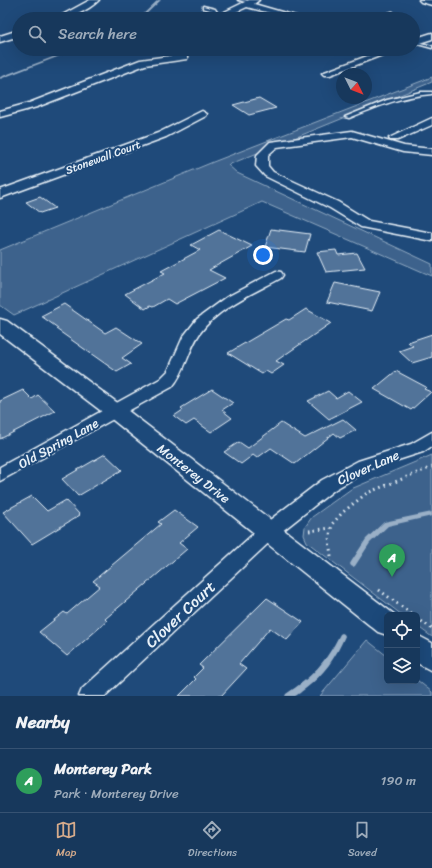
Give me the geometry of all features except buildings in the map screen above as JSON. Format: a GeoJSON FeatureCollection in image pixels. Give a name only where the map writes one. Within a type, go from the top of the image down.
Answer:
{"type":"FeatureCollection","features":[{"type":"Feature","properties":{"kind":"main road"},"geometry":{"type":"LineString","coordinates":[[425,0],[432,2]]}},
{"type":"Feature","properties":{"kind":"street"},"geometry":{"type":"LineString","coordinates":[[75,12],[94,0]]}},
{"type":"Feature","properties":{"kind":"street"},"geometry":{"type":"LineString","coordinates":[[228,12],[248,2],[280,12]]}},
{"type":"Feature","properties":{"kind":"street"},"geometry":{"type":"LineString","coordinates":[[0,39],[12,35]]}},
{"type":"Feature","properties":{"kind":"street"},"geometry":{"type":"LineString","coordinates":[[420,40],[432,36]]}},
{"type":"Feature","properties":{"kind":"street"},"geometry":{"type":"LineString","coordinates":[[327,73],[374,56]]}},
{"type":"Feature","properties":{"kind":"street"},"geometry":{"type":"LineString","coordinates":[[0,114],[33,105],[143,62],[184,57]]}},
{"type":"Feature","properties":{"kind":"street","name":"Stonewall Court"},"geometry":{"type":"LineString","coordinates":[[0,194],[150,140],[202,114]]}},
{"type":"Feature","properties":{"kind":"street"},"geometry":{"type":"LineString","coordinates":[[394,138],[432,121]]}},
{"type":"Feature","properties":{"kind":"street"},"geometry":{"type":"LineString","coordinates":[[432,152],[403,149],[352,134],[339,134],[274,144],[267,149],[260,162],[262,168],[269,174],[334,205],[365,224],[432,237]]}},
{"type":"Feature","properties":{"kind":"street","name":"Old Spring Lane"},"geometry":{"type":"LineString","coordinates":[[0,475],[166,383],[173,377],[189,338],[203,320],[276,275]]}},
{"type":"Feature","properties":{"kind":"street","name":"Monterey Drive"},"geometry":{"type":"LineString","coordinates":[[0,325],[116,412],[384,622]]}},
{"type":"Feature","properties":{"kind":"street","name":"Clover Lane"},"geometry":{"type":"LineString","coordinates":[[269,531],[328,485],[347,474],[364,465],[417,448],[432,438]]}},
{"type":"Feature","properties":{"kind":"street","name":"Clover Court"},"geometry":{"type":"LineString","coordinates":[[90,696],[269,531]]}},
{"type":"Feature","properties":{"kind":"street"},"geometry":{"type":"LineString","coordinates":[[418,648],[432,659]]}},
{"type":"Feature","properties":{"kind":"lane"},"geometry":{"type":"LineString","coordinates":[[204,7],[214,10],[215,12]]}},
{"type":"Feature","properties":{"kind":"lane"},"geometry":{"type":"LineString","coordinates":[[420,44],[432,47]]}},
{"type":"Feature","properties":{"kind":"lane"},"geometry":{"type":"LineString","coordinates":[[347,117],[400,97],[417,93],[432,93]]}},
{"type":"Feature","properties":{"kind":"path"},"geometry":{"type":"LineString","coordinates":[[337,560],[331,556],[329,540],[332,524],[343,512],[367,493],[432,467]]}},
{"type":"Feature","properties":{"kind":"path"},"geometry":{"type":"LineString","coordinates":[[309,531],[331,528]]}},
{"type":"Feature","properties":{"kind":"path"},"geometry":{"type":"LineString","coordinates":[[375,588],[409,612]]}},
{"type":"Feature","properties":{"kind":"path"},"geometry":{"type":"LineString","coordinates":[[420,620],[432,629]]}},
{"type":"Feature","properties":{"kind":"shaded area"},"geometry":{"type":"Polygon","coordinates":[[[432,77],[432,82],[228,165],[237,173],[432,264],[432,276],[262,202],[14,315],[0,305],[0,250],[213,162],[362,104],[372,104],[372,100],[432,77]]]}},
{"type":"Feature","properties":{"kind":"shaded area"},"geometry":{"type":"Polygon","coordinates":[[[432,455],[432,637],[420,628],[420,612],[398,612],[307,542],[304,535],[305,527],[312,517],[351,489],[432,455]]]}},
{"type":"Feature","properties":{"kind":"shaded area"},"geometry":{"type":"Polygon","coordinates":[[[367,640],[384,654],[384,684],[420,684],[420,682],[432,692],[432,696],[320,696],[367,640]]]}},
{"type":"Feature","properties":{"kind":"waterway"},"geometry":{"type":"LineString","coordinates":[[147,12],[160,0]]}},
{"type":"Feature","properties":{"kind":"waterway"},"geometry":{"type":"LineString","coordinates":[[0,78],[58,56]]}},
{"type":"Feature","properties":{"kind":"waterway"},"geometry":{"type":"LineString","coordinates":[[353,564],[368,541],[386,524],[432,514]]}},
{"type":"Feature","properties":{"kind":"waterway"},"geometry":{"type":"LineString","coordinates":[[289,696],[313,678],[327,663],[338,646],[342,636]]}},
{"type":"Feature","properties":{"kind":"place","name":"Monterey Park"},"geometry":{"type":"Point","coordinates":[392,577]}}]}
